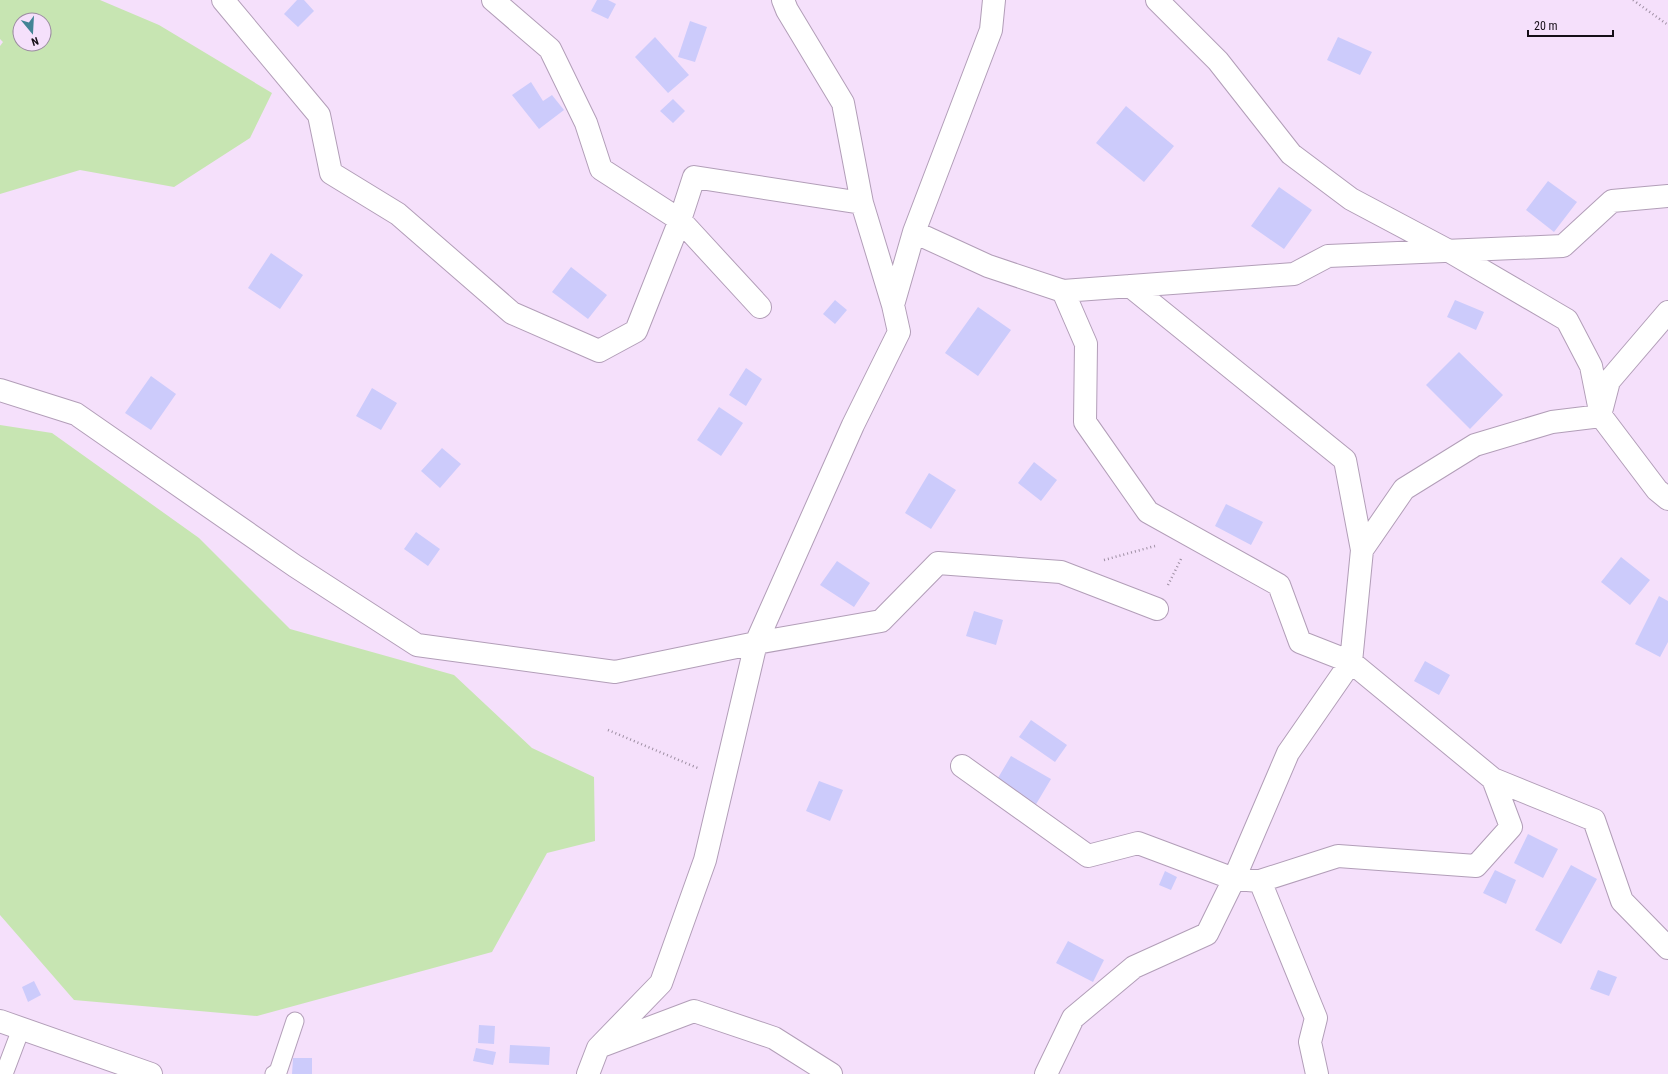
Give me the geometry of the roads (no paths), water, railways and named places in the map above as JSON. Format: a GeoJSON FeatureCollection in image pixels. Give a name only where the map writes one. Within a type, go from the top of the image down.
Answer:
{"type":"FeatureCollection","features":[{"type":"Feature","properties":{"kind":"street"},"geometry":{"type":"LineString","coordinates":[[223,0],[319,115],[331,173],[398,214],[512,313],[599,351],[636,331],[680,220],[694,177],[862,203]]}},
{"type":"Feature","properties":{"kind":"street"},"geometry":{"type":"LineString","coordinates":[[493,0],[550,49],[586,123],[601,169],[680,220],[760,307]]}},
{"type":"Feature","properties":{"kind":"street"},"geometry":{"type":"LineString","coordinates":[[588,1074],[598,1048],[661,983],[705,860],[756,643],[853,425],[899,332],[893,305],[862,203],[843,103],[787,10],[783,0]]}},
{"type":"Feature","properties":{"kind":"street"},"geometry":{"type":"LineString","coordinates":[[893,305],[914,232],[991,30],[994,0]]}},
{"type":"Feature","properties":{"kind":"street"},"geometry":{"type":"LineString","coordinates":[[1157,0],[1218,61],[1291,154],[1351,199],[1449,251],[1567,320],[1591,366],[1600,416],[1657,490],[1668,499]]}},
{"type":"Feature","properties":{"kind":"street"},"geometry":{"type":"LineString","coordinates":[[914,232],[988,266],[1063,291],[1294,274],[1328,256],[1562,246],[1612,201],[1668,196]]}},
{"type":"Feature","properties":{"kind":"street"},"geometry":{"type":"LineString","coordinates":[[1046,1074],[1073,1018],[1134,967],[1207,934],[1234,879],[1288,753],[1351,662],[1362,550],[1345,460],[1130,286]]}},
{"type":"Feature","properties":{"kind":"street"},"geometry":{"type":"LineString","coordinates":[[1063,291],[1086,344],[1085,422],[1148,512],[1279,585],[1300,642],[1351,662],[1493,779],[1594,820],[1622,901],[1668,948]]}},
{"type":"Feature","properties":{"kind":"street"},"geometry":{"type":"LineString","coordinates":[[1600,416],[1609,381],[1668,312]]}},
{"type":"Feature","properties":{"kind":"street"},"geometry":{"type":"LineString","coordinates":[[0,390],[76,414],[295,566],[417,645],[615,672],[756,643],[881,622],[938,563],[1062,572],[1158,608]]}},
{"type":"Feature","properties":{"kind":"street"},"geometry":{"type":"LineString","coordinates":[[1362,550],[1404,489],[1475,445],[1552,422],[1600,416]]}},
{"type":"Feature","properties":{"kind":"street"},"geometry":{"type":"LineString","coordinates":[[962,766],[1088,856],[1138,843],[1234,879],[1260,881],[1338,856],[1476,866],[1511,827],[1493,779]]}},
{"type":"Feature","properties":{"kind":"street"},"geometry":{"type":"LineString","coordinates":[[1260,881],[1316,1018],[1310,1042],[1316,1074]]}},
{"type":"Feature","properties":{"kind":"street"},"geometry":{"type":"LineString","coordinates":[[598,1048],[694,1011],[774,1038],[831,1074]]}},
{"type":"Feature","properties":{"kind":"street"},"geometry":{"type":"LineString","coordinates":[[0,1021],[21,1030],[151,1074]]}},
{"type":"Feature","properties":{"kind":"lane"},"geometry":{"type":"LineString","coordinates":[[274,1074],[278,1072],[295,1021]]}},
{"type":"Feature","properties":{"kind":"lane"},"geometry":{"type":"LineString","coordinates":[[4,1074],[21,1030]]}}]}
